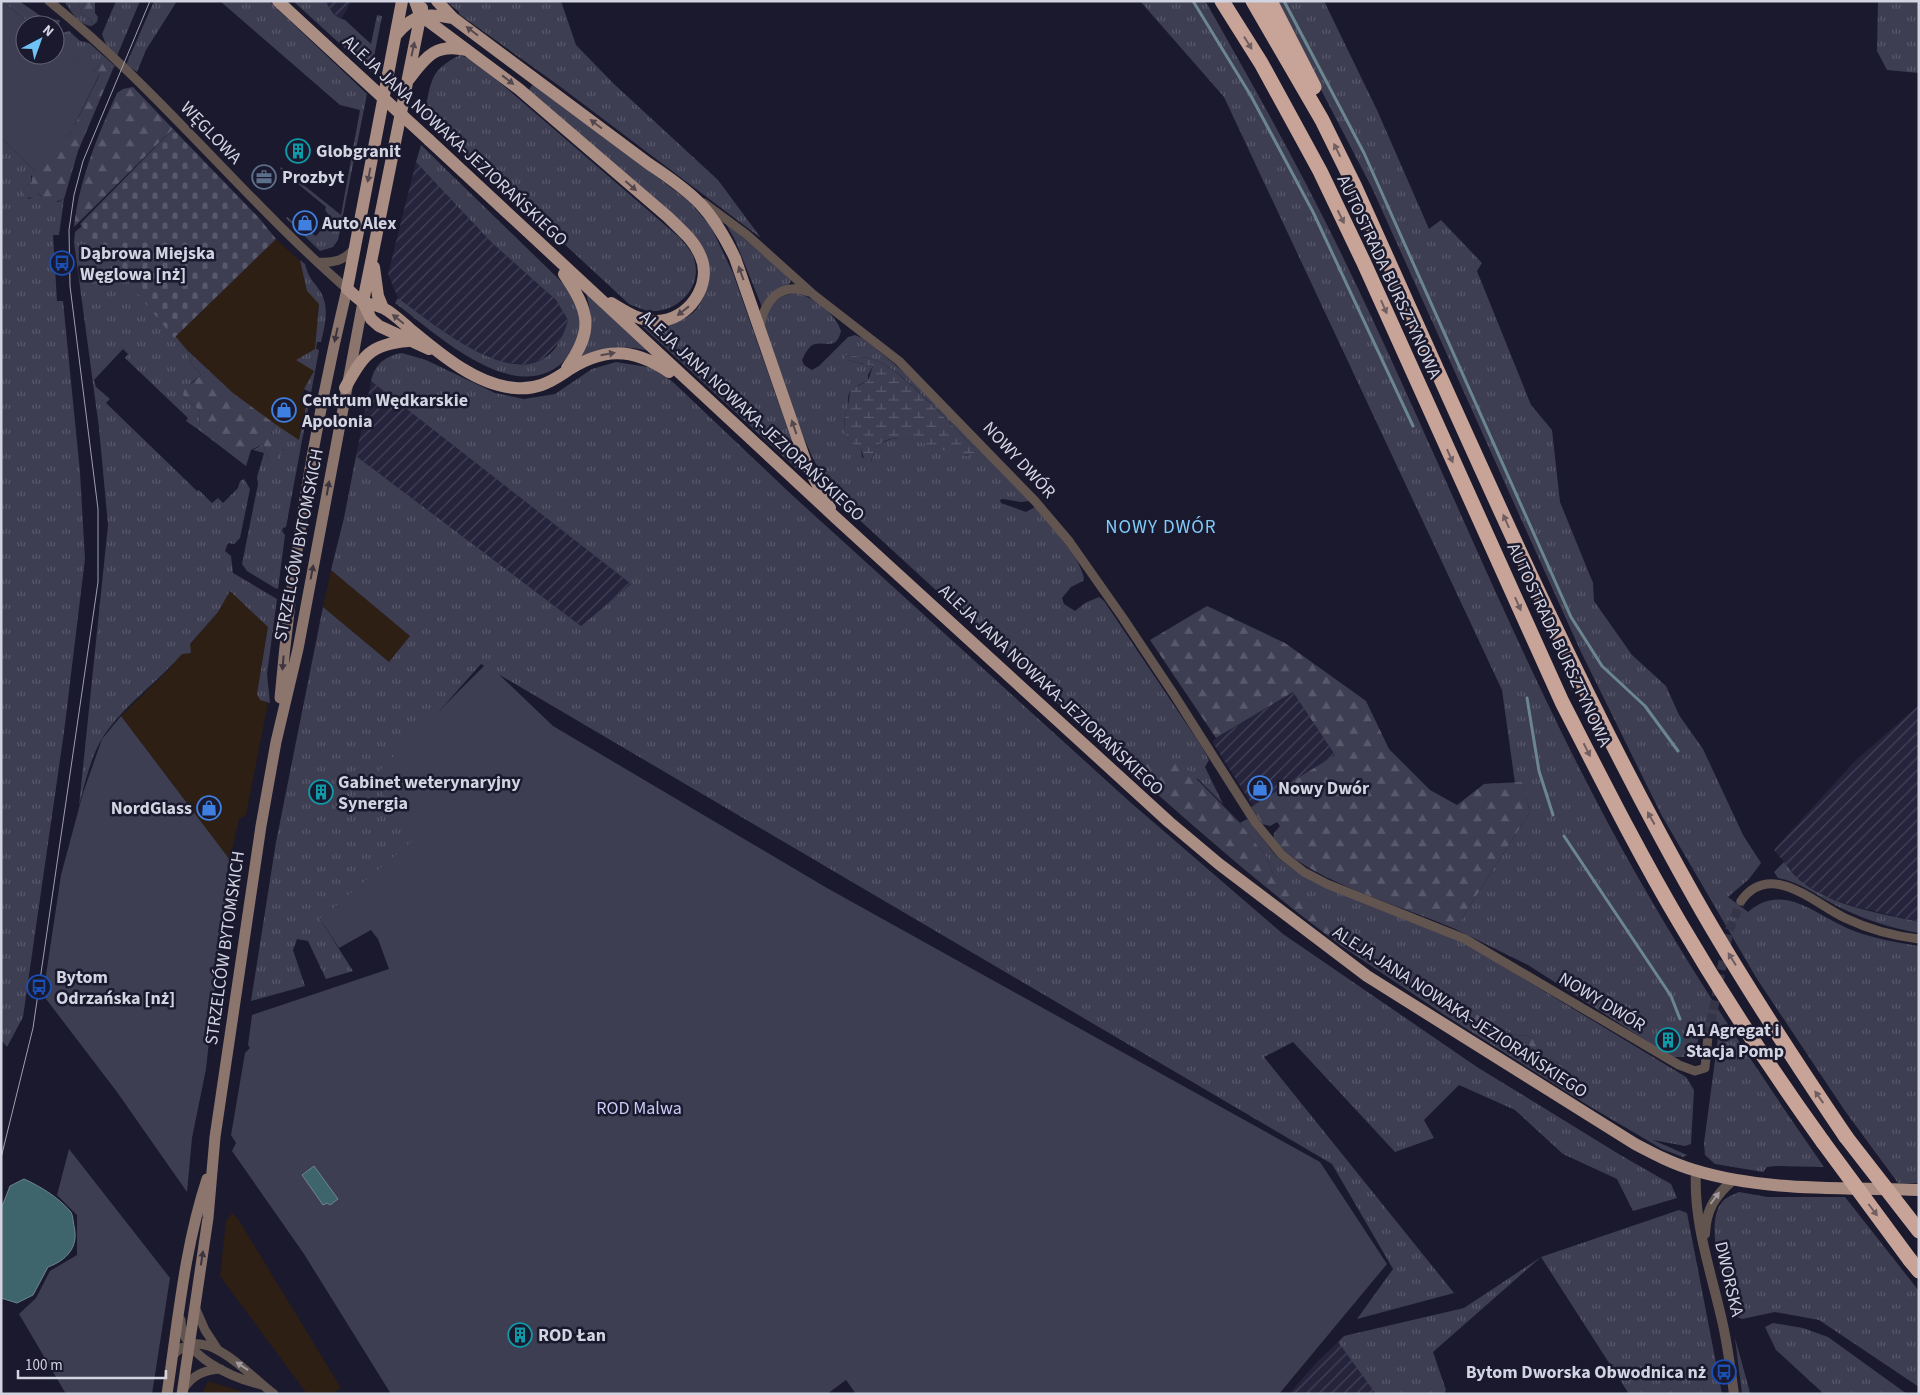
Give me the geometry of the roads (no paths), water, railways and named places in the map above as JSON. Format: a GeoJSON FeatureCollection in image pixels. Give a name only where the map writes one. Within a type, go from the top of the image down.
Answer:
{"type":"FeatureCollection","features":[{"type":"Feature","properties":{"kind":"highway","name":"AUTOSTRADA BURSZTYNOWA"},"geometry":{"type":"LineString","coordinates":[[1222,1],[1261,63],[1320,171],[1364,263],[1562,702],[1679,923],[1775,1075],[1914,1265]]}},
{"type":"Feature","properties":{"kind":"highway","name":"AUTOSTRADA BURSZTYNOWA"},"geometry":{"type":"LineString","coordinates":[[1254,1],[1322,120],[1354,185],[1540,597],[1645,807],[1708,921],[1796,1063],[1846,1137],[1919,1232]]}},
{"type":"Feature","properties":{"kind":"highway"},"geometry":{"type":"LineString","coordinates":[[1270,1],[1315,90],[1322,120]]}},
{"type":"Feature","properties":{"kind":"main road","name":"ALEJA JANA NOWAKA-JEZIORAŃSKIEGO"},"geometry":{"type":"LineString","coordinates":[[278,1],[836,518],[1169,822],[1296,924],[1367,976],[1429,1017],[1611,1130],[1652,1153],[1696,1171],[1733,1180],[1783,1185],[1919,1190]]}},
{"type":"Feature","properties":{"kind":"main road","name":"STRZELCÓW BYTOMSKICH"},"geometry":{"type":"LineString","coordinates":[[276,742],[290,599],[336,334],[356,246],[402,1]]}},
{"type":"Feature","properties":{"kind":"main road"},"geometry":{"type":"LineString","coordinates":[[415,1],[420,16],[519,89],[668,217],[690,238],[701,256],[704,273],[701,288],[684,312],[670,319],[657,321],[638,319],[592,293]]}},
{"type":"Feature","properties":{"kind":"main road","name":"STRZELCÓW BYTOMSKICH"},"geometry":{"type":"LineString","coordinates":[[182,1393],[208,1218],[212,1160],[246,917],[276,742],[298,649],[346,388],[424,1]]}},
{"type":"Feature","properties":{"kind":"main road"},"geometry":{"type":"LineString","coordinates":[[437,1],[453,18],[692,194],[707,210],[724,236],[735,258],[806,463],[836,518]]}},
{"type":"Feature","properties":{"kind":"main road"},"geometry":{"type":"LineString","coordinates":[[395,36],[406,22],[420,16],[430,14],[453,18]]}},
{"type":"Feature","properties":{"kind":"main road"},"geometry":{"type":"LineString","coordinates":[[406,83],[432,53],[447,48],[469,51]]}},
{"type":"Feature","properties":{"kind":"main road"},"geometry":{"type":"LineString","coordinates":[[550,253],[572,286],[586,321],[584,340],[564,373]]}},
{"type":"Feature","properties":{"kind":"main road"},"geometry":{"type":"LineString","coordinates":[[373,256],[378,296],[383,308]]}},
{"type":"Feature","properties":{"kind":"main road"},"geometry":{"type":"LineString","coordinates":[[347,289],[363,302],[383,308],[440,354]]}},
{"type":"Feature","properties":{"kind":"main road"},"geometry":{"type":"LineString","coordinates":[[363,302],[371,319],[379,326],[408,341],[440,354],[488,381],[514,388],[543,385],[590,358],[615,352],[635,354],[650,360],[702,394]]}},
{"type":"Feature","properties":{"kind":"main road"},"geometry":{"type":"LineString","coordinates":[[346,388],[361,361],[371,351],[392,342],[408,341]]}},
{"type":"Feature","properties":{"kind":"main road","name":"STRZELCÓW BYTOMSKICH"},"geometry":{"type":"LineString","coordinates":[[167,1394],[194,1217],[212,1160]]}},
{"type":"Feature","properties":{"kind":"street","name":"WĘGLOWA"},"geometry":{"type":"LineString","coordinates":[[49,1],[142,86],[347,289]]}},
{"type":"Feature","properties":{"kind":"street","name":"NOWY DWÓR"},"geometry":{"type":"LineString","coordinates":[[692,194],[746,234],[814,295],[899,361],[990,452],[1054,523],[1152,660],[1255,822],[1281,854],[1304,872],[1327,884],[1465,939],[1679,1065],[1695,1071],[1705,1068],[1708,1036]]}},
{"type":"Feature","properties":{"kind":"street"},"geometry":{"type":"LineString","coordinates":[[318,262],[342,260],[356,246]]}},
{"type":"Feature","properties":{"kind":"street","name":"NOWY DWÓR"},"geometry":{"type":"LineString","coordinates":[[760,327],[766,306],[780,293],[801,289],[814,295]]}},
{"type":"Feature","properties":{"kind":"street"},"geometry":{"type":"LineString","coordinates":[[1741,901],[1751,889],[1771,883],[1799,891],[1845,918],[1869,928],[1919,939]]}},
{"type":"Feature","properties":{"kind":"street","name":"DWORSKA"},"geometry":{"type":"LineString","coordinates":[[1696,1171],[1695,1198],[1705,1250],[1724,1327],[1734,1394]]}},
{"type":"Feature","properties":{"kind":"street"},"geometry":{"type":"LineString","coordinates":[[1705,1250],[1706,1222],[1710,1205],[1718,1194],[1733,1180]]}},
{"type":"Feature","properties":{"kind":"street"},"geometry":{"type":"LineString","coordinates":[[180,1302],[181,1325],[184,1337],[189,1345],[221,1369],[262,1386],[274,1394]]}},
{"type":"Feature","properties":{"kind":"street"},"geometry":{"type":"LineString","coordinates":[[195,1306],[205,1330],[218,1350]]}},
{"type":"Feature","properties":{"kind":"street"},"geometry":{"type":"LineString","coordinates":[[172,1357],[184,1346],[200,1344],[218,1350],[249,1370],[262,1386]]}},
{"type":"Feature","properties":{"kind":"street"},"geometry":{"type":"LineString","coordinates":[[182,1393],[194,1377],[209,1370],[221,1369]]}},
{"type":"Feature","properties":{"kind":"waterway"},"geometry":{"type":"LineString","coordinates":[[1193,1],[1251,96],[1313,212],[1413,426]]}},
{"type":"Feature","properties":{"kind":"waterway"},"geometry":{"type":"LineString","coordinates":[[1284,1],[1364,153],[1571,617],[1602,666],[1645,706],[1678,751]]}},
{"type":"Feature","properties":{"kind":"waterway"},"geometry":{"type":"LineString","coordinates":[[1527,698],[1539,771],[1553,815]]}},
{"type":"Feature","properties":{"kind":"waterway"},"geometry":{"type":"LineString","coordinates":[[1564,836],[1671,996],[1680,1019]]}},
{"type":"Feature","properties":{"kind":"tunnel"},"geometry":{"type":"LineString","coordinates":[[1708,1036],[1729,931],[1741,901]]}},
{"type":"Feature","properties":{"kind":"tram line"},"geometry":{"type":"LineString","coordinates":[[1,1158],[33,1028],[98,582],[98,509],[70,286],[69,230],[74,195],[83,161],[150,1]]}},
{"type":"Feature","properties":{"kind":"place","name":"Globgranit"},"geometry":{"type":"Point","coordinates":[298,151]}},
{"type":"Feature","properties":{"kind":"place","name":"Prozbyt"},"geometry":{"type":"Point","coordinates":[264,177]}},
{"type":"Feature","properties":{"kind":"place","name":"Auto Alex"},"geometry":{"type":"Point","coordinates":[305,223]}},
{"type":"Feature","properties":{"kind":"place","name":"Dąbrowa Miejska Węglowa [nż]"},"geometry":{"type":"Point","coordinates":[62,263]}},
{"type":"Feature","properties":{"kind":"place","name":"Centrum Wędkarskie Apolonia"},"geometry":{"type":"Point","coordinates":[284,410]}},
{"type":"Feature","properties":{"kind":"place","name":"Nowy Dwór"},"geometry":{"type":"Point","coordinates":[1260,788]}},
{"type":"Feature","properties":{"kind":"place","name":"Gabinet weterynaryjny Synergia"},"geometry":{"type":"Point","coordinates":[321,792]}},
{"type":"Feature","properties":{"kind":"place","name":"NordGlass"},"geometry":{"type":"Point","coordinates":[209,808]}},
{"type":"Feature","properties":{"kind":"place","name":"Bytom Odrzańska [nż]"},"geometry":{"type":"Point","coordinates":[39,987]}},
{"type":"Feature","properties":{"kind":"place","name":"A1 Agregat i Stacja Pomp"},"geometry":{"type":"Point","coordinates":[1668,1040]}},
{"type":"Feature","properties":{"kind":"place","name":"ROD Łan"},"geometry":{"type":"Point","coordinates":[520,1335]}},
{"type":"Feature","properties":{"kind":"place","name":"Bytom Dworska Obwodnica nż"},"geometry":{"type":"Point","coordinates":[1724,1372]}},
{"type":"Feature","properties":{"kind":"district","name":"NOWY DWÓR"},"geometry":{"type":"Point","coordinates":[1161,527]}},
{"type":"Feature","properties":{"kind":"park label","name":"ROD Malwa"},"geometry":{"type":"Point","coordinates":[639,1108]}}]}
